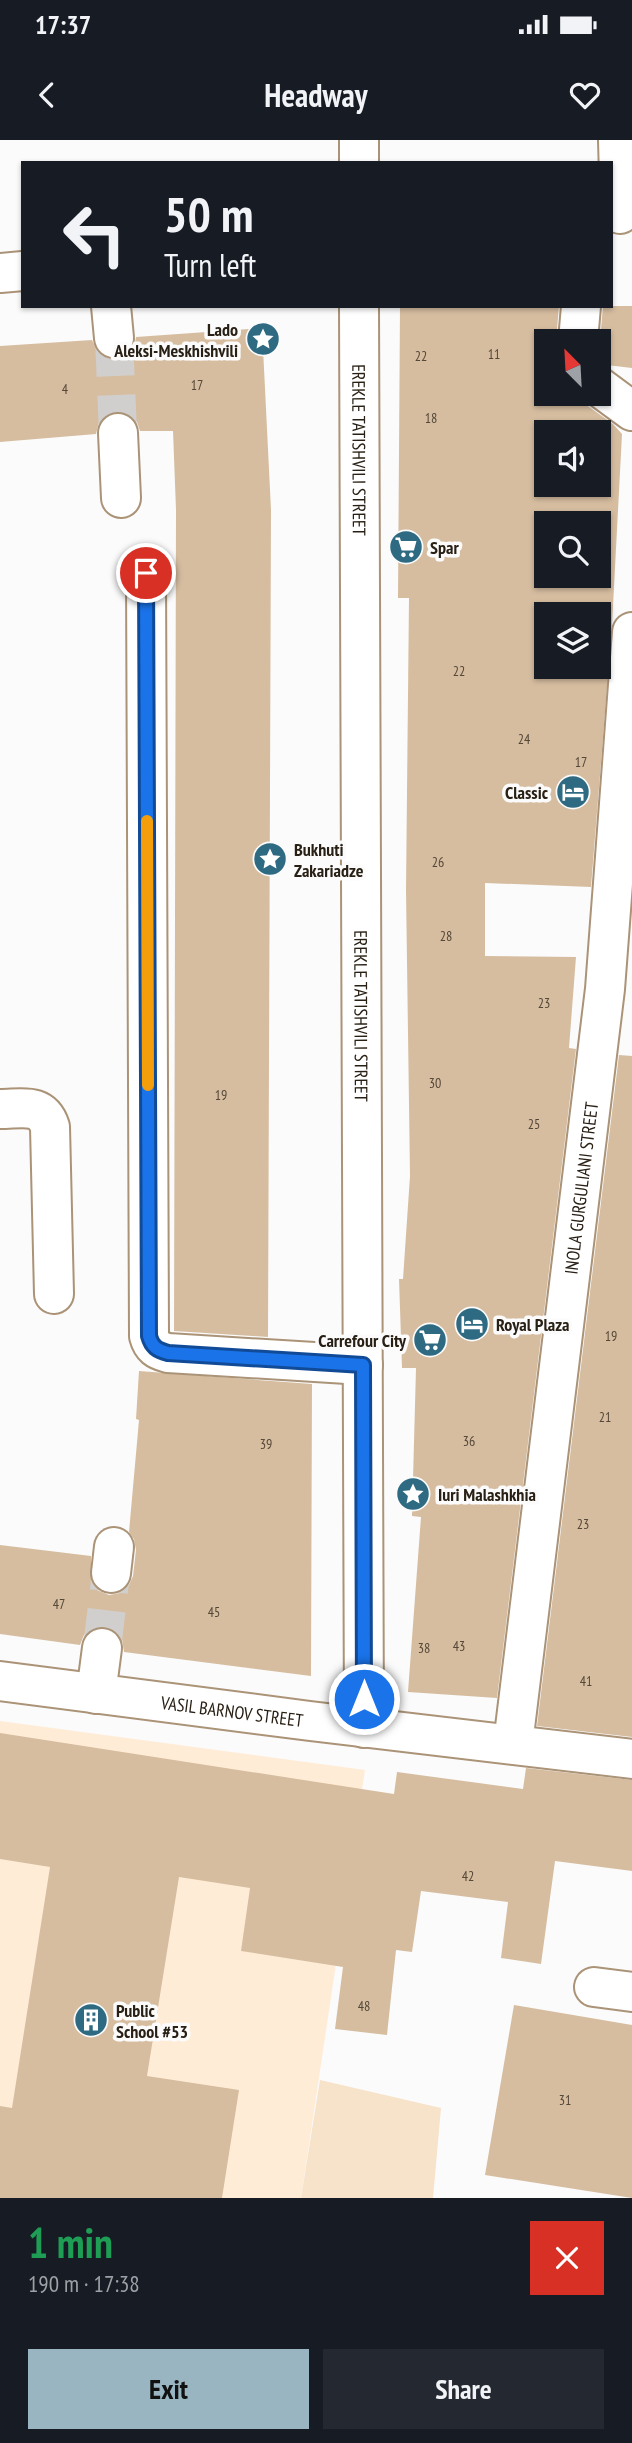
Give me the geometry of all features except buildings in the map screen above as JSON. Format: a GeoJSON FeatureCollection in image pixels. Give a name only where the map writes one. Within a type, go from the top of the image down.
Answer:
{"type":"FeatureCollection","features":[{"type":"Feature","properties":{"kind":"street"},"geometry":{"type":"LineString","coordinates":[[359,140],[359,161]]}},
{"type":"Feature","properties":{"kind":"street"},"geometry":{"type":"LineString","coordinates":[[618,140],[621,214]]}},
{"type":"Feature","properties":{"kind":"street"},"geometry":{"type":"LineString","coordinates":[[0,274],[21,271]]}},
{"type":"Feature","properties":{"kind":"street","name":"EREKLE TATISHVILI STREET"},"geometry":{"type":"LineString","coordinates":[[359,308],[364,1728]]}},
{"type":"Feature","properties":{"kind":"street"},"geometry":{"type":"LineString","coordinates":[[579,329],[581,308]]}},
{"type":"Feature","properties":{"kind":"street"},"geometry":{"type":"LineString","coordinates":[[611,396],[632,411]]}},
{"type":"Feature","properties":{"kind":"street"},"geometry":{"type":"LineString","coordinates":[[118,433],[121,498]]}},
{"type":"Feature","properties":{"kind":"street"},"geometry":{"type":"LineString","coordinates":[[146,573],[149,1336],[152,1345],[168,1353],[363,1365]]}},
{"type":"Feature","properties":{"kind":"street","name":"INOLA GURGULIANI STREET"},"geometry":{"type":"LineString","coordinates":[[513,1744],[605,989],[632,632]]}},
{"type":"Feature","properties":{"kind":"street"},"geometry":{"type":"LineString","coordinates":[[0,1109],[42,1111],[50,1127],[54,1294]]}},
{"type":"Feature","properties":{"kind":"street"},"geometry":{"type":"LineString","coordinates":[[96,1694],[102,1648]]}},
{"type":"Feature","properties":{"kind":"street","name":"VASIL BARNOV STREET"},"geometry":{"type":"LineString","coordinates":[[0,1681],[632,1759]]}},
{"type":"Feature","properties":{"kind":"street"},"geometry":{"type":"LineString","coordinates":[[594,1987],[632,1992]]}},
{"type":"Feature","properties":{"kind":"shaded area","name":"Public School #53"},"geometry":{"type":"Polygon","coordinates":[[[0,1721],[365,1770],[301,2198],[0,2198],[0,1721]]]}},
{"type":"Feature","properties":{"kind":"shaded area"},"geometry":{"type":"Polygon","coordinates":[[[320,2080],[441,2108],[433,2198],[301,2198],[320,2080]]]}},
{"type":"Feature","properties":{"kind":"tunnel"},"geometry":{"type":"LineString","coordinates":[[114,338],[118,433]]}},
{"type":"Feature","properties":{"kind":"tunnel"},"geometry":{"type":"LineString","coordinates":[[102,1648],[111,1573]]}},
{"type":"Feature","properties":{"kind":"slow traffic"},"geometry":{"type":"LineString","coordinates":[[147,821],[148,1085]]}},
{"type":"Feature","properties":{"kind":"place","name":"Lado Aleksi-Meskhishvili"},"geometry":{"type":"Point","coordinates":[263,339]}},
{"type":"Feature","properties":{"kind":"place","name":"Spar"},"geometry":{"type":"Point","coordinates":[406,547]}},
{"type":"Feature","properties":{"kind":"place","name":"Classic"},"geometry":{"type":"Point","coordinates":[573,792]}},
{"type":"Feature","properties":{"kind":"place","name":"Bukhuti Zakariadze"},"geometry":{"type":"Point","coordinates":[270,859]}},
{"type":"Feature","properties":{"kind":"place","name":"Royal Plaza"},"geometry":{"type":"Point","coordinates":[472,1324]}},
{"type":"Feature","properties":{"kind":"place","name":"Carrefour City"},"geometry":{"type":"Point","coordinates":[430,1340]}},
{"type":"Feature","properties":{"kind":"place","name":"Iuri Malashkhia"},"geometry":{"type":"Point","coordinates":[413,1494]}},
{"type":"Feature","properties":{"kind":"place","name":"Public School #53"},"geometry":{"type":"Point","coordinates":[91,2020]}},
{"type":"Feature","properties":{"kind":"route"},"geometry":{"type":"LineString","coordinates":[[146,573],[149,1336],[152,1345],[168,1353],[363,1365],[364,1699]]}}]}
